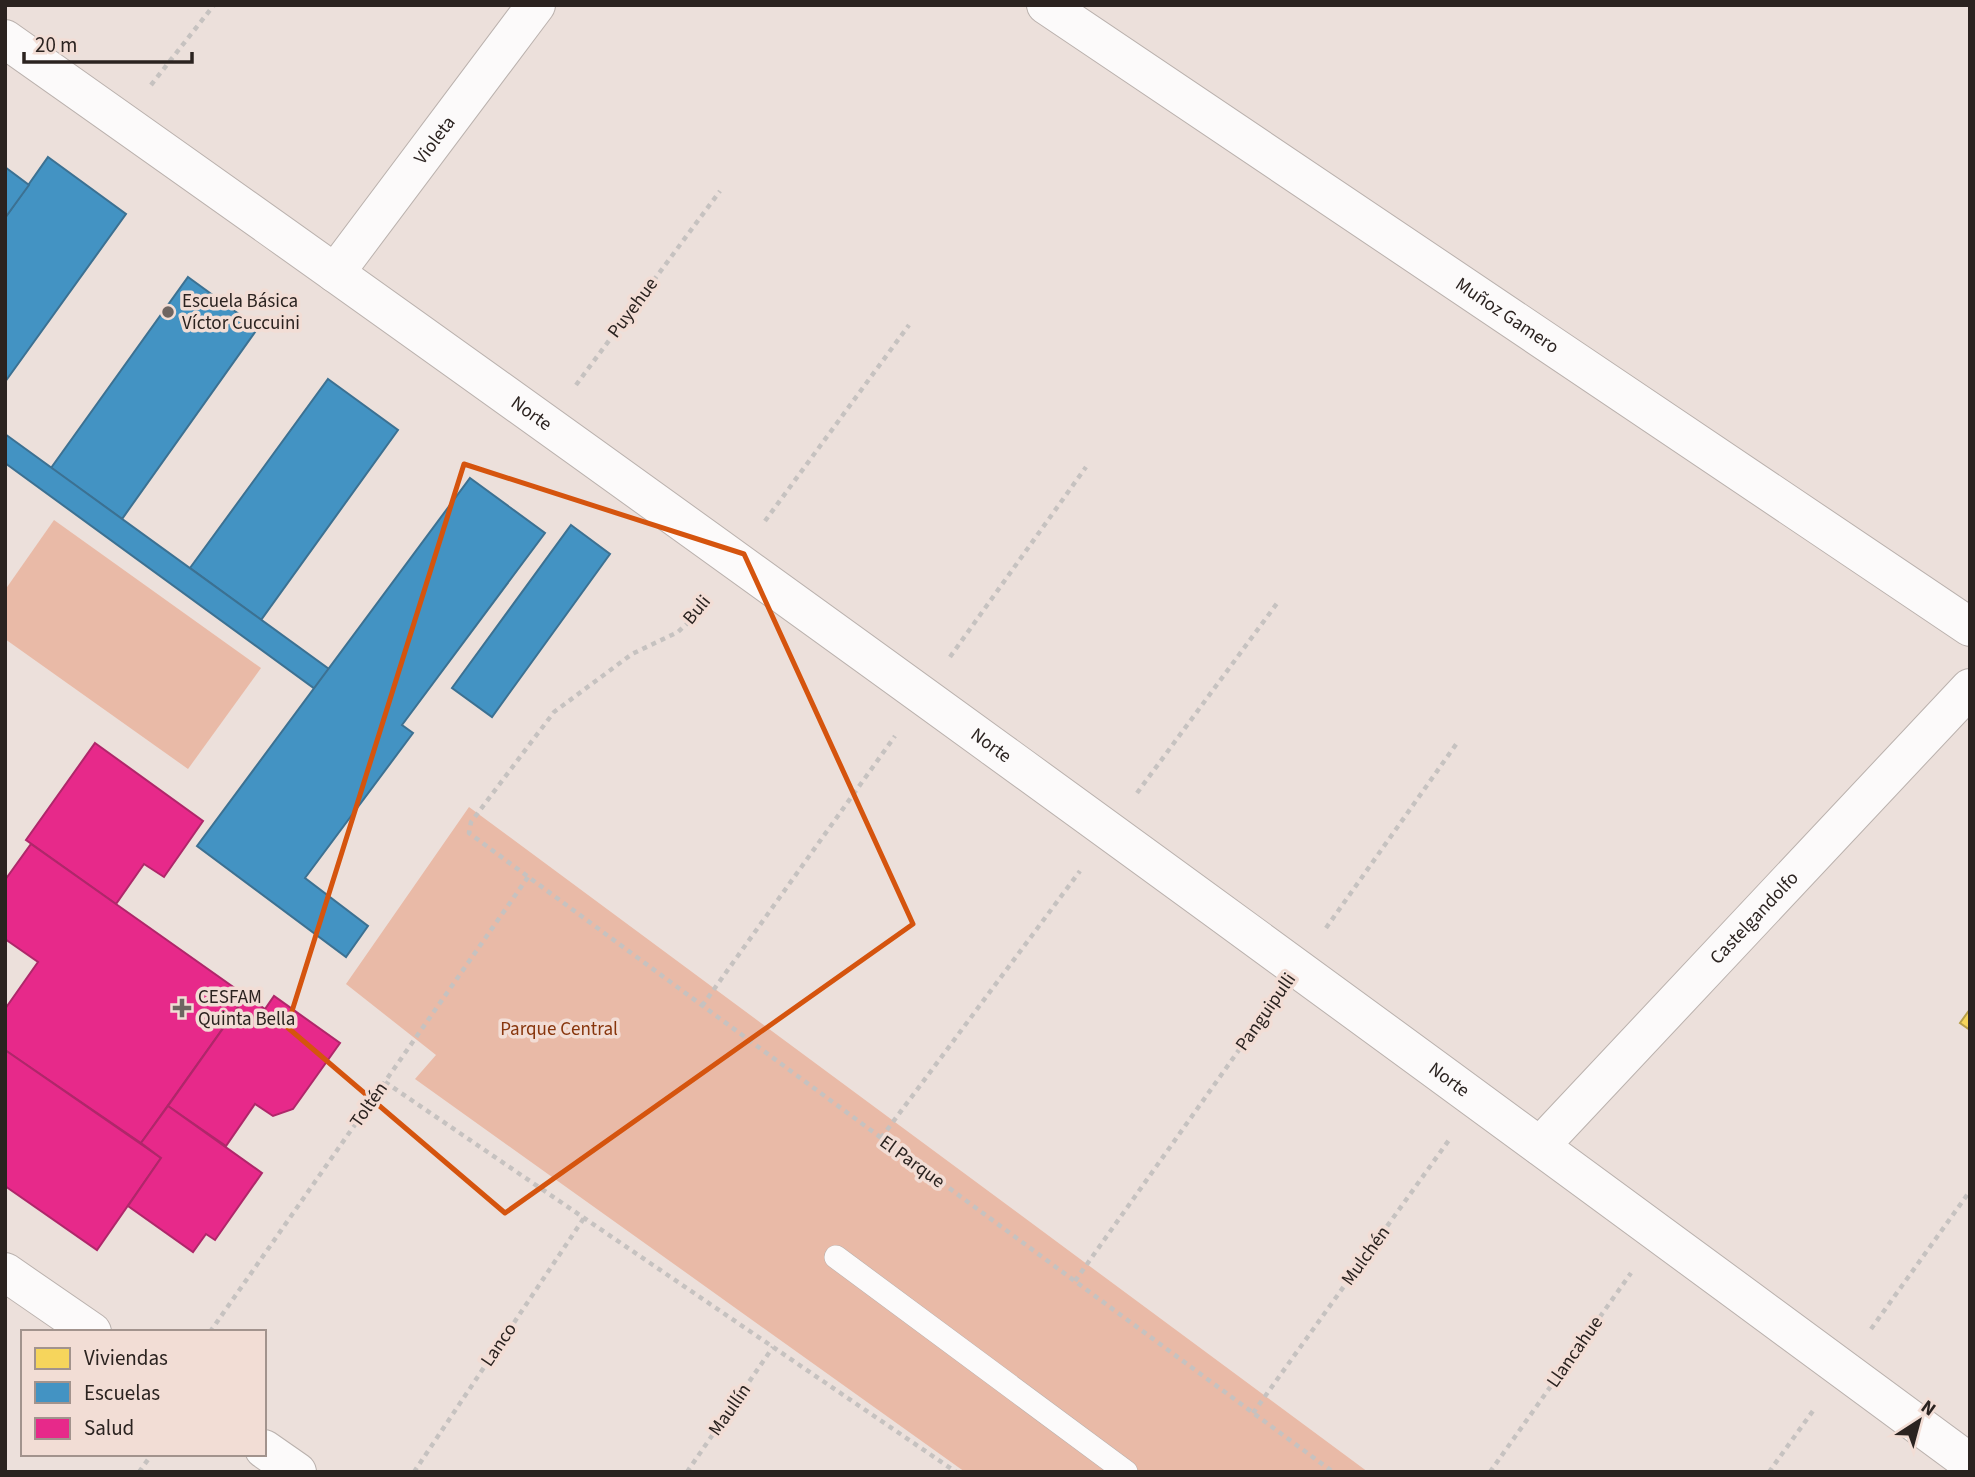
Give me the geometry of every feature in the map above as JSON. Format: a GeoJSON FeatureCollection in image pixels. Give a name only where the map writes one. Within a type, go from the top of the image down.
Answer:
{"type":"FeatureCollection","features":[{"type":"Feature","properties":{"kind":"street","name":"Violeta"},"geometry":{"type":"LineString","coordinates":[[335,274],[536,5]]}},
{"type":"Feature","properties":{"kind":"street","name":"Muñoz Gamero"},"geometry":{"type":"LineString","coordinates":[[1046,5],[1970,627]]}},
{"type":"Feature","properties":{"kind":"street","name":"Norte"},"geometry":{"type":"LineString","coordinates":[[5,39],[736,561],[1478,1099],[1970,1463]]}},
{"type":"Feature","properties":{"kind":"street","name":"Castelgandolfo"},"geometry":{"type":"LineString","coordinates":[[1541,1146],[1970,688]]}},
{"type":"Feature","properties":{"kind":"street"},"geometry":{"type":"LineString","coordinates":[[5,1272],[89,1330]]}},
{"type":"Feature","properties":{"kind":"street"},"geometry":{"type":"LineString","coordinates":[[266,1451],[297,1472]]}},
{"type":"Feature","properties":{"kind":"lane"},"geometry":{"type":"LineString","coordinates":[[836,1257],[1126,1472]]}},
{"type":"Feature","properties":{"kind":"path"},"geometry":{"type":"LineString","coordinates":[[123,122],[214,5]]}},
{"type":"Feature","properties":{"kind":"path","name":"Puyehue"},"geometry":{"type":"LineString","coordinates":[[546,425],[720,191]]}},
{"type":"Feature","properties":{"kind":"path","name":"Buli"},"geometry":{"type":"LineString","coordinates":[[492,851],[469,833],[471,822],[554,712],[632,654],[678,632],[694,617],[909,325]]}},
{"type":"Feature","properties":{"kind":"path","name":"Panguipulli"},"geometry":{"type":"LineString","coordinates":[[1075,1281],[1457,743]]}},
{"type":"Feature","properties":{"kind":"path","name":"El Parque"},"geometry":{"type":"LineString","coordinates":[[492,851],[1333,1472]]}},
{"type":"Feature","properties":{"kind":"path","name":"Toltén"},"geometry":{"type":"LineString","coordinates":[[211,1330],[528,877]]}},
{"type":"Feature","properties":{"kind":"path"},"geometry":{"type":"LineString","coordinates":[[385,1083],[956,1472]]}},
{"type":"Feature","properties":{"kind":"path","name":"Mulchén"},"geometry":{"type":"LineString","coordinates":[[1254,1413],[1478,1099]]}},
{"type":"Feature","properties":{"kind":"path","name":"Lanco"},"geometry":{"type":"LineString","coordinates":[[414,1472],[584,1218]]}},
{"type":"Feature","properties":{"kind":"path","name":"Llancahue"},"geometry":{"type":"LineString","coordinates":[[1490,1472],[1660,1233]]}},
{"type":"Feature","properties":{"kind":"path","name":"Maullín"},"geometry":{"type":"LineString","coordinates":[[687,1472],[773,1347]]}},
{"type":"Feature","properties":{"kind":"path"},"geometry":{"type":"LineString","coordinates":[[139,1472],[151,1456]]}},
{"type":"Feature","properties":{"kind":"highlighted area"},"geometry":{"type":"Polygon","coordinates":[[[464,464],[744,554],[913,924],[505,1213],[287,1027],[464,464]]]}},
{"type":"Feature","properties":{"kind":"green space"},"geometry":{"type":"Polygon","coordinates":[[[54,520],[261,668],[188,769],[5,639],[5,590],[54,520]]]}},
{"type":"Feature","properties":{"kind":"green space","name":"Parque Central"},"geometry":{"type":"Polygon","coordinates":[[[469,807],[1368,1472],[965,1472],[415,1079],[436,1055],[346,984],[469,807]]]}},
{"type":"Feature","properties":{"kind":"building: Viviendas"},"geometry":{"type":"Polygon","coordinates":[[[1970,1009],[1970,1030],[1960,1023],[1970,1009]]]}},
{"type":"Feature","properties":{"kind":"building: Escuelas"},"geometry":{"type":"Polygon","coordinates":[[[48,157],[126,214],[5,382],[5,218],[48,157]]]}},
{"type":"Feature","properties":{"kind":"building: Escuelas"},"geometry":{"type":"Polygon","coordinates":[[[5,167],[29,185],[5,218],[5,167]]]}},
{"type":"Feature","properties":{"kind":"building: Escuelas"},"geometry":{"type":"Polygon","coordinates":[[[188,277],[258,328],[122,519],[51,468],[188,277]]]}},
{"type":"Feature","properties":{"kind":"building: Escuelas"},"geometry":{"type":"Polygon","coordinates":[[[328,379],[398,430],[261,620],[190,568],[328,379]]]}},
{"type":"Feature","properties":{"kind":"building: Escuelas"},"geometry":{"type":"Polygon","coordinates":[[[5,434],[329,669],[315,689],[5,463],[5,434]]]}},
{"type":"Feature","properties":{"kind":"building: Escuelas"},"geometry":{"type":"Polygon","coordinates":[[[470,478],[545,533],[402,725],[413,733],[305,878],[368,926],[346,957],[197,846],[470,478]]]}},
{"type":"Feature","properties":{"kind":"building: Escuelas"},"geometry":{"type":"Polygon","coordinates":[[[571,525],[610,554],[492,717],[452,688],[571,525]]]}},
{"type":"Feature","properties":{"kind":"building: Salud"},"geometry":{"type":"Polygon","coordinates":[[[95,743],[203,821],[164,877],[144,864],[116,904],[26,840],[95,743]]]}},
{"type":"Feature","properties":{"kind":"building: Salud"},"geometry":{"type":"Polygon","coordinates":[[[31,844],[246,996],[141,1143],[5,1050],[5,1009],[38,962],[5,939],[5,880],[31,844]]]}},
{"type":"Feature","properties":{"kind":"building: Salud"},"geometry":{"type":"Polygon","coordinates":[[[246,996],[265,1009],[274,996],[340,1043],[293,1109],[273,1116],[255,1104],[226,1146],[168,1106],[246,996]]]}},
{"type":"Feature","properties":{"kind":"building: Salud"},"geometry":{"type":"Polygon","coordinates":[[[5,1050],[161,1158],[97,1250],[5,1186],[5,1050]]]}},
{"type":"Feature","properties":{"kind":"building: Salud"},"geometry":{"type":"Polygon","coordinates":[[[168,1106],[262,1173],[215,1240],[206,1234],[193,1252],[128,1206],[161,1158],[141,1143],[168,1106]]]}},
{"type":"Feature","properties":{"kind":"place","name":"Escuela Básica Víctor Cuccuini"},"geometry":{"type":"Point","coordinates":[168,312]}},
{"type":"Feature","properties":{"kind":"place","name":"CESFAM Quinta Bella"},"geometry":{"type":"Point","coordinates":[182,1008]}}]}
